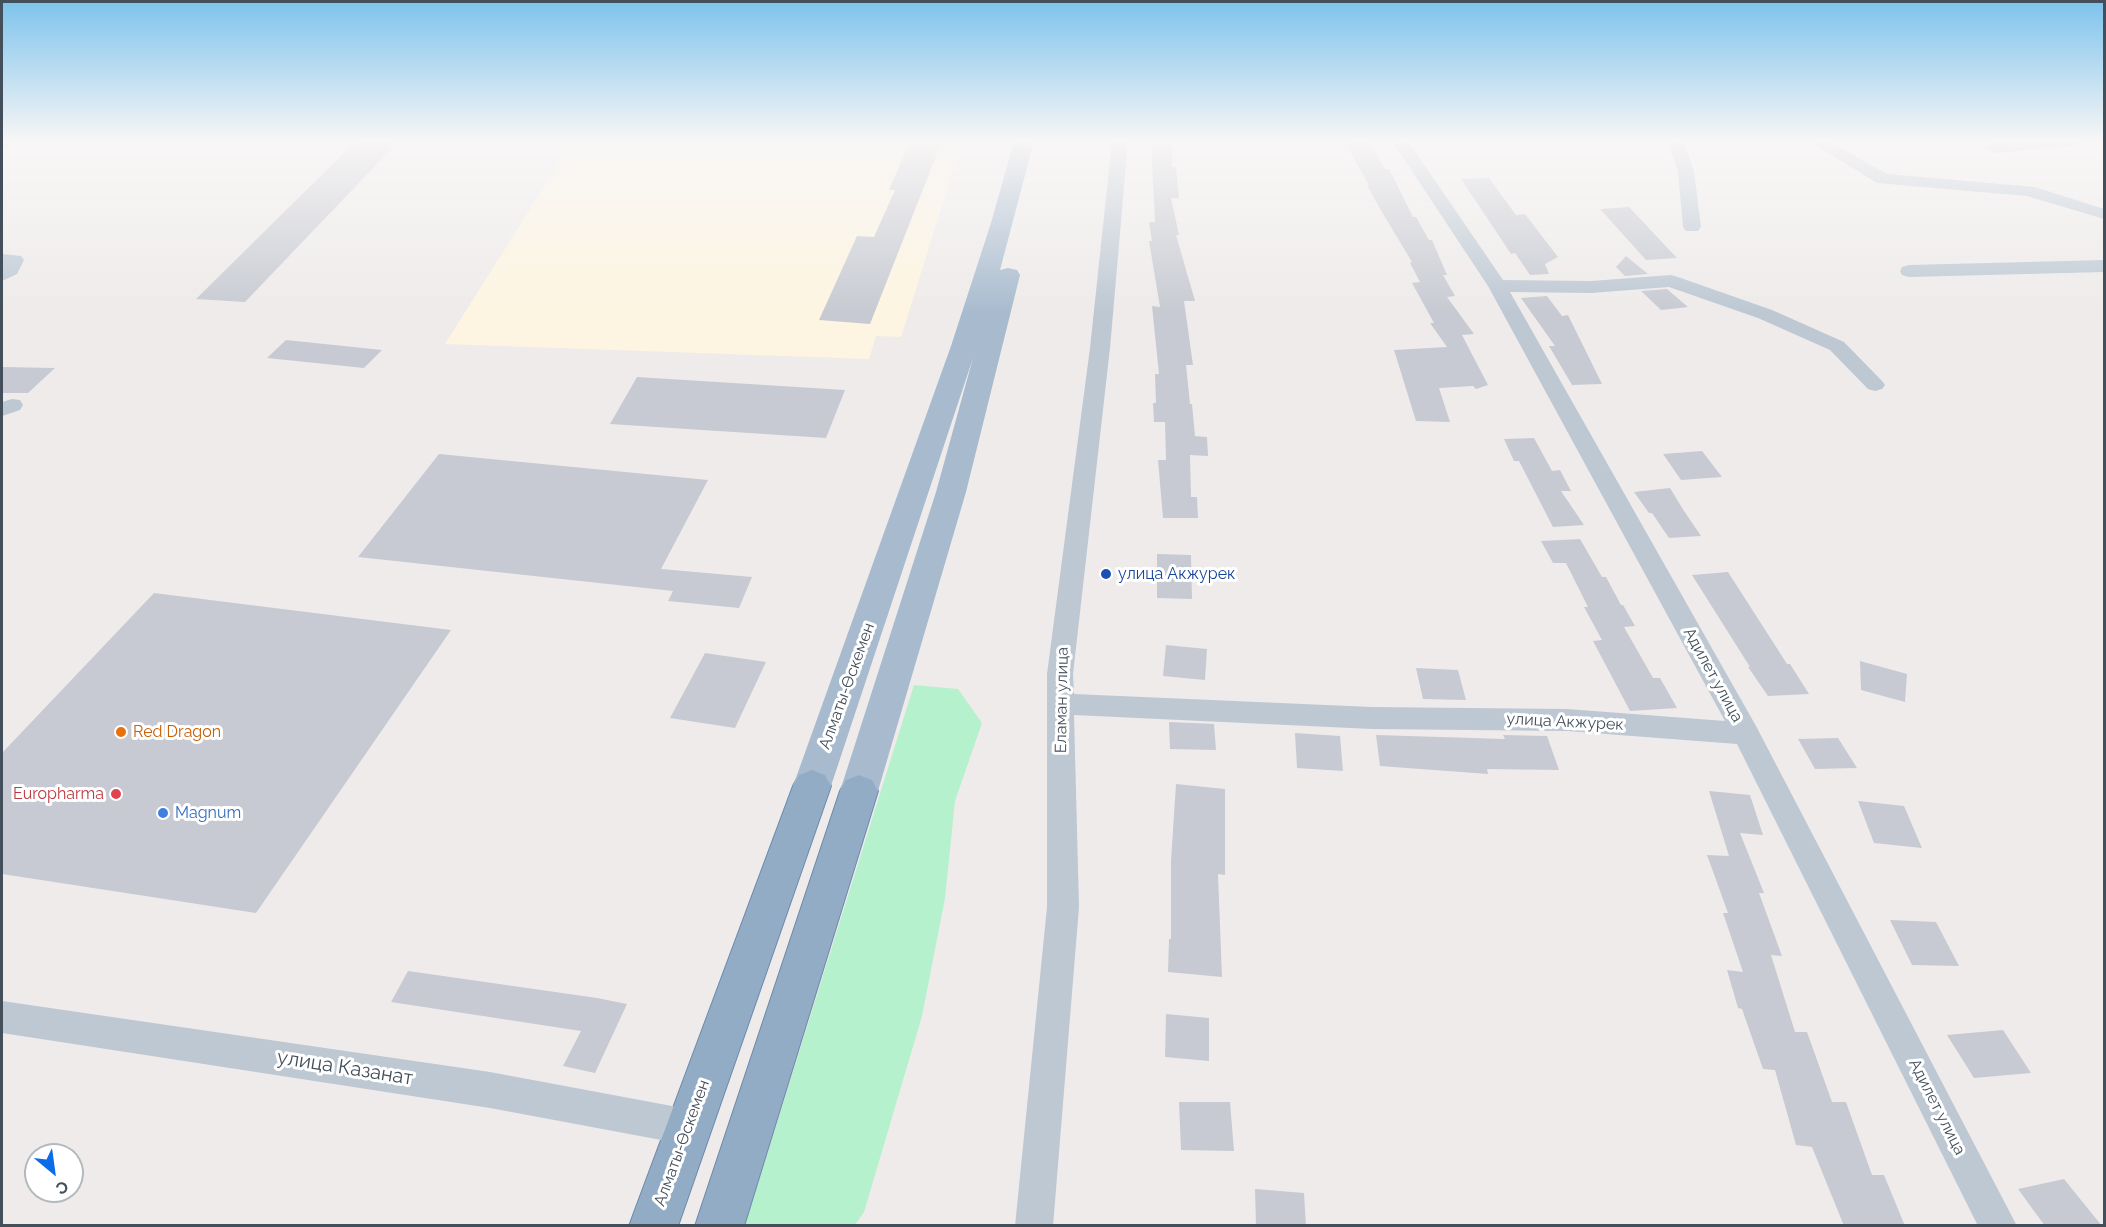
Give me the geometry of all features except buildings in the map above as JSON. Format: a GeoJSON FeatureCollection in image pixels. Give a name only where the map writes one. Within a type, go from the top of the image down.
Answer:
{"type":"FeatureCollection","features":[{"type":"Feature","properties":{"kind":"highway","name":"Алматы-Өскемен"},"geometry":{"type":"LineString","coordinates":[[653,1226],[812,786]]}},
{"type":"Feature","properties":{"kind":"highway"},"geometry":{"type":"LineString","coordinates":[[719,1226],[858,792]]}},
{"type":"Feature","properties":{"kind":"main road","name":"Алматы-Өскемен"},"geometry":{"type":"LineString","coordinates":[[812,786],[964,346],[1009,198]]}},
{"type":"Feature","properties":{"kind":"main road"},"geometry":{"type":"LineString","coordinates":[[858,792],[951,492],[1028,198]]}},
{"type":"Feature","properties":{"kind":"street","name":"Еламан улица"},"geometry":{"type":"LineString","coordinates":[[1034,1226],[1063,907],[1060,674],[1100,348],[1114,198]]}},
{"type":"Feature","properties":{"kind":"street","name":"Адилет улица"},"geometry":{"type":"LineString","coordinates":[[1438,198],[1497,286],[1746,734],[1998,1226]]}},
{"type":"Feature","properties":{"kind":"street"},"geometry":{"type":"LineString","coordinates":[[1689,198],[1692,227]]}},
{"type":"Feature","properties":{"kind":"street"},"geometry":{"type":"LineString","coordinates":[[2053,198],[2104,214]]}},
{"type":"Feature","properties":{"kind":"street"},"geometry":{"type":"LineString","coordinates":[[2,259],[15,260],[10,270],[2,275]]}},
{"type":"Feature","properties":{"kind":"street"},"geometry":{"type":"LineString","coordinates":[[1909,271],[2104,266]]}},
{"type":"Feature","properties":{"kind":"street"},"geometry":{"type":"LineString","coordinates":[[1497,286],[1591,287],[1671,281],[1765,314],[1837,346],[1875,385]]}},
{"type":"Feature","properties":{"kind":"street","name":"улица Акжурек"},"geometry":{"type":"LineString","coordinates":[[1060,704],[1372,718],[1567,720],[1746,734]]}},
{"type":"Feature","properties":{"kind":"street","name":"улица Казанат"},"geometry":{"type":"LineString","coordinates":[[2,1017],[490,1090],[688,1127]]}},
{"type":"Feature","properties":{"kind":"shaded area"},"geometry":{"type":"Polygon","coordinates":[[[537,198],[944,198],[901,337],[876,336],[869,359],[445,344],[537,198]]]}},
{"type":"Feature","properties":{"kind":"green space"},"geometry":{"type":"Polygon","coordinates":[[[914,685],[958,689],[982,723],[955,801],[945,898],[922,1016],[864,1212],[855,1225],[745,1225],[914,685]]]}},
{"type":"Feature","properties":{"kind":"place","name":"улица Акжурек"},"geometry":{"type":"Point","coordinates":[1106,574]}},
{"type":"Feature","properties":{"kind":"place","name":"Red Dragon"},"geometry":{"type":"Point","coordinates":[121,732]}},
{"type":"Feature","properties":{"kind":"place","name":"Europharma"},"geometry":{"type":"Point","coordinates":[116,794]}},
{"type":"Feature","properties":{"kind":"place","name":"Magnum"},"geometry":{"type":"Point","coordinates":[163,813]}}]}
